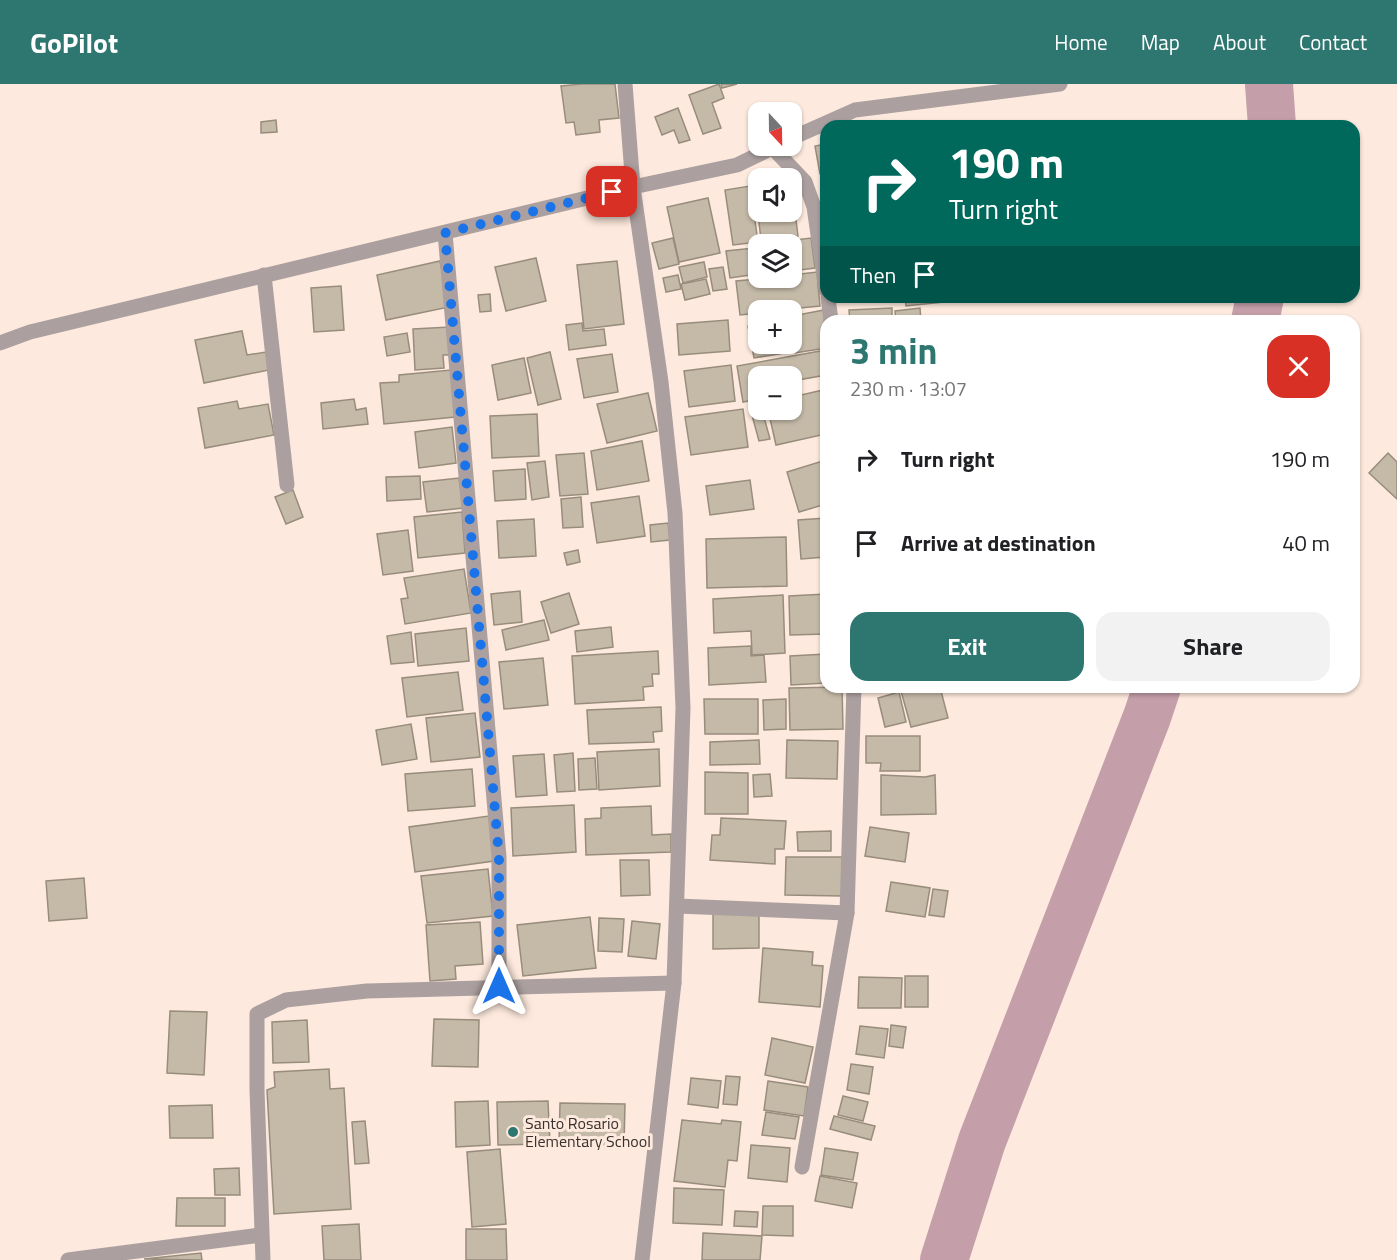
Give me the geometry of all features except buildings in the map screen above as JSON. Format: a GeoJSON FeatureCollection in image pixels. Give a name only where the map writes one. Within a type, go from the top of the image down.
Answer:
{"type":"FeatureCollection","features":[{"type":"Feature","properties":{"kind":"street"},"geometry":{"type":"LineString","coordinates":[[624,84],[633,187],[661,382],[675,513],[683,708],[674,983],[642,1260]]}},
{"type":"Feature","properties":{"kind":"street"},"geometry":{"type":"LineString","coordinates":[[832,120],[855,110],[1060,84]]}},
{"type":"Feature","properties":{"kind":"street"},"geometry":{"type":"LineString","coordinates":[[802,134],[820,126]]}},
{"type":"Feature","properties":{"kind":"street"},"geometry":{"type":"LineString","coordinates":[[0,343],[30,332],[264,275],[633,187],[737,165],[755,156]]}},
{"type":"Feature","properties":{"kind":"street"},"geometry":{"type":"LineString","coordinates":[[783,156],[805,182],[813,207],[820,252]]}},
{"type":"Feature","properties":{"kind":"street"},"geometry":{"type":"LineString","coordinates":[[445,233],[499,857],[499,986]]}},
{"type":"Feature","properties":{"kind":"street"},"geometry":{"type":"LineString","coordinates":[[264,275],[287,485]]}},
{"type":"Feature","properties":{"kind":"street"},"geometry":{"type":"LineString","coordinates":[[802,1167],[847,913],[854,693]]}},
{"type":"Feature","properties":{"kind":"street"},"geometry":{"type":"LineString","coordinates":[[677,906],[847,913]]}},
{"type":"Feature","properties":{"kind":"street"},"geometry":{"type":"LineString","coordinates":[[263,1260],[257,1089],[257,1014],[286,1000],[367,991],[674,983]]}},
{"type":"Feature","properties":{"kind":"street"},"geometry":{"type":"LineString","coordinates":[[68,1260],[261,1234]]}},
{"type":"Feature","properties":{"kind":"waterway"},"geometry":{"type":"LineString","coordinates":[[1269,84],[1272,120]]}},
{"type":"Feature","properties":{"kind":"waterway"},"geometry":{"type":"LineString","coordinates":[[1256,315],[1259,303]]}},
{"type":"Feature","properties":{"kind":"waterway"},"geometry":{"type":"LineString","coordinates":[[944,1260],[982,1141],[1155,693]]}},
{"type":"Feature","properties":{"kind":"place","name":"Santo Rosario Elementary School"},"geometry":{"type":"Point","coordinates":[513,1132]}},
{"type":"Feature","properties":{"kind":"route"},"geometry":{"type":"LineString","coordinates":[[499,986],[499,857],[445,233],[612,192]]}}]}
